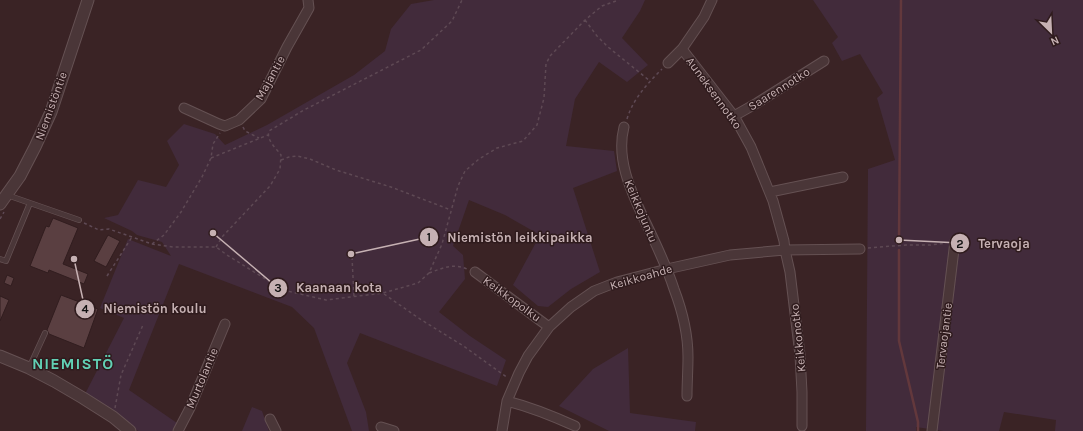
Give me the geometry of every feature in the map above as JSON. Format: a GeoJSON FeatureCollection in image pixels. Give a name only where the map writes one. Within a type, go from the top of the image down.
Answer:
{"type":"FeatureCollection","features":[{"type":"Feature","properties":{"kind":"street","name":"Niemistöntie"},"geometry":{"type":"LineString","coordinates":[[0,204],[20,176],[36,147],[51,112],[88,0]]}},
{"type":"Feature","properties":{"kind":"street","name":"Majantie"},"geometry":{"type":"LineString","coordinates":[[225,126],[239,120],[261,99],[287,47],[309,8],[308,0]]}},
{"type":"Feature","properties":{"kind":"street","name":"Auneksennotko"},"geometry":{"type":"LineString","coordinates":[[668,63],[682,49],[704,17],[712,0]]}},
{"type":"Feature","properties":{"kind":"street","name":"Auneksennotko"},"geometry":{"type":"LineString","coordinates":[[682,49],[734,116],[751,147],[770,192],[784,241],[785,250]]}},
{"type":"Feature","properties":{"kind":"street","name":"Saarennotko"},"geometry":{"type":"LineString","coordinates":[[734,116],[824,61]]}},
{"type":"Feature","properties":{"kind":"street"},"geometry":{"type":"LineString","coordinates":[[184,108],[225,126]]}},
{"type":"Feature","properties":{"kind":"street","name":"Keikkojuntu"},"geometry":{"type":"LineString","coordinates":[[624,127],[622,147],[623,164],[626,177],[632,194],[667,269],[675,290],[684,323],[688,356],[687,396]]}},
{"type":"Feature","properties":{"kind":"street"},"geometry":{"type":"LineString","coordinates":[[770,192],[843,177]]}},
{"type":"Feature","properties":{"kind":"street","name":"Tervaojantie"},"geometry":{"type":"LineString","coordinates":[[932,431],[955,241]]}},
{"type":"Feature","properties":{"kind":"street","name":"Keikkoahde"},"geometry":{"type":"LineString","coordinates":[[502,431],[508,401],[528,356],[549,326],[571,307],[594,291],[616,282],[730,255],[785,250],[860,249]]}},
{"type":"Feature","properties":{"kind":"street","name":"Keikkonotko"},"geometry":{"type":"LineString","coordinates":[[785,250],[790,272],[800,355],[802,426]]}},
{"type":"Feature","properties":{"kind":"street","name":"Keikkopolku"},"geometry":{"type":"LineString","coordinates":[[474,272],[549,326]]}},
{"type":"Feature","properties":{"kind":"street","name":"Murtolantie"},"geometry":{"type":"LineString","coordinates":[[178,431],[190,408],[225,324]]}},
{"type":"Feature","properties":{"kind":"street"},"geometry":{"type":"LineString","coordinates":[[0,356],[29,368],[83,398],[113,417],[130,431]]}},
{"type":"Feature","properties":{"kind":"street"},"geometry":{"type":"LineString","coordinates":[[508,401],[544,412],[575,426]]}},
{"type":"Feature","properties":{"kind":"street"},"geometry":{"type":"LineString","coordinates":[[270,419],[276,431]]}},
{"type":"Feature","properties":{"kind":"street"},"geometry":{"type":"LineString","coordinates":[[381,427],[394,431]]}},
{"type":"Feature","properties":{"kind":"lane"},"geometry":{"type":"LineString","coordinates":[[7,195],[79,220]]}},
{"type":"Feature","properties":{"kind":"lane"},"geometry":{"type":"LineString","coordinates":[[0,259],[6,260],[30,203]]}},
{"type":"Feature","properties":{"kind":"lane"},"geometry":{"type":"LineString","coordinates":[[29,368],[45,333]]}},
{"type":"Feature","properties":{"kind":"path"},"geometry":{"type":"LineString","coordinates":[[211,158],[268,135],[269,131],[304,110],[421,50],[452,21],[462,0]]}},
{"type":"Feature","properties":{"kind":"path"},"geometry":{"type":"LineString","coordinates":[[429,274],[442,244],[458,186],[465,172],[479,159],[497,148],[523,141],[537,125],[544,98],[546,64],[550,56],[585,20],[602,6],[619,0]]}},
{"type":"Feature","properties":{"kind":"path"},"geometry":{"type":"LineString","coordinates":[[585,20],[597,36],[608,47],[650,81]]}},
{"type":"Feature","properties":{"kind":"path"},"geometry":{"type":"LineString","coordinates":[[624,127],[630,109],[639,94],[668,63]]}},
{"type":"Feature","properties":{"kind":"path"},"geometry":{"type":"LineString","coordinates":[[239,120],[245,131],[260,138]]}},
{"type":"Feature","properties":{"kind":"path"},"geometry":{"type":"LineString","coordinates":[[152,244],[164,234],[181,212],[202,177],[211,158],[213,144],[225,126]]}},
{"type":"Feature","properties":{"kind":"path"},"geometry":{"type":"LineString","coordinates":[[216,247],[222,237],[270,186],[280,169],[281,155],[269,139],[268,135]]}},
{"type":"Feature","properties":{"kind":"path"},"geometry":{"type":"LineString","coordinates":[[281,160],[297,156],[310,159],[336,170],[391,187],[451,210]]}},
{"type":"Feature","properties":{"kind":"path"},"geometry":{"type":"LineString","coordinates":[[79,220],[99,230],[109,229],[152,244],[174,247],[216,247],[226,255],[283,290],[326,300],[383,293],[418,283],[429,274],[447,266],[460,266],[474,272]]}},
{"type":"Feature","properties":{"kind":"path"},"geometry":{"type":"LineString","coordinates":[[107,276],[132,237]]}},
{"type":"Feature","properties":{"kind":"path"},"geometry":{"type":"LineString","coordinates":[[860,249],[906,245],[930,245],[955,241]]}},
{"type":"Feature","properties":{"kind":"path"},"geometry":{"type":"LineString","coordinates":[[352,257],[354,296]]}},
{"type":"Feature","properties":{"kind":"path"},"geometry":{"type":"LineString","coordinates":[[383,293],[420,319],[465,347],[515,383]]}},
{"type":"Feature","properties":{"kind":"path"},"geometry":{"type":"LineString","coordinates":[[113,417],[121,375],[143,326]]}},
{"type":"Feature","properties":{"kind":"shaded area"},"geometry":{"type":"Polygon","coordinates":[[[434,0],[645,0],[640,11],[622,38],[648,65],[627,82],[599,62],[575,99],[566,146],[614,151],[617,171],[573,188],[600,272],[571,289],[548,307],[538,306],[513,285],[540,235],[505,215],[469,200],[453,246],[463,255],[465,279],[439,312],[470,336],[506,360],[497,386],[360,333],[347,363],[366,412],[369,431],[352,431],[314,328],[292,307],[179,264],[129,390],[177,423],[172,431],[138,431],[115,412],[85,394],[124,318],[100,308],[128,239],[171,256],[162,242],[137,235],[132,231],[104,218],[118,215],[138,180],[166,187],[179,165],[167,141],[184,124],[215,134],[225,145],[267,125],[354,75],[385,51],[391,29],[411,4],[434,0]]]}},
{"type":"Feature","properties":{"kind":"shaded area"},"geometry":{"type":"Polygon","coordinates":[[[813,0],[1083,0],[1083,431],[1055,431],[1056,420],[1004,412],[999,431],[943,431],[916,427],[916,431],[866,431],[868,169],[895,160],[877,98],[883,93],[860,54],[842,61],[832,43],[838,37],[813,0]]]}},
{"type":"Feature","properties":{"kind":"shaded area"},"geometry":{"type":"Polygon","coordinates":[[[628,348],[630,413],[696,422],[695,431],[609,431],[559,406],[593,369],[628,348]]]}},
{"type":"Feature","properties":{"kind":"shaded area"},"geometry":{"type":"Polygon","coordinates":[[[252,407],[262,411],[269,431],[242,431],[252,407]]]}},
{"type":"Feature","properties":{"kind":"building"},"geometry":{"type":"Polygon","coordinates":[[[53,218],[78,228],[63,264],[88,274],[84,284],[49,270],[48,273],[30,266],[46,226],[49,227],[53,218]]]}},
{"type":"Feature","properties":{"kind":"building"},"geometry":{"type":"Polygon","coordinates":[[[108,235],[120,241],[106,267],[94,261],[108,235]]]}},
{"type":"Feature","properties":{"kind":"building"},"geometry":{"type":"Polygon","coordinates":[[[7,275],[14,278],[11,286],[4,283],[7,275]]]}},
{"type":"Feature","properties":{"kind":"building"},"geometry":{"type":"Polygon","coordinates":[[[61,295],[98,309],[84,348],[49,334],[47,330],[61,295]]]}},
{"type":"Feature","properties":{"kind":"building"},"geometry":{"type":"Polygon","coordinates":[[[0,296],[9,300],[0,321],[0,296]]]}},
{"type":"Feature","properties":{"kind":"waterway"},"geometry":{"type":"LineString","coordinates":[[899,240],[901,0]]}},
{"type":"Feature","properties":{"kind":"waterway"},"geometry":{"type":"LineString","coordinates":[[899,250],[899,341],[918,422],[918,431]]}},
{"type":"Feature","properties":{"kind":"place","name":"Kaanaan kota"},"geometry":{"type":"Point","coordinates":[213,233]}},
{"type":"Feature","properties":{"kind":"place","name":"Tervaoja"},"geometry":{"type":"Point","coordinates":[899,240]}},
{"type":"Feature","properties":{"kind":"place","name":"Niemistön leikkipaikka"},"geometry":{"type":"Point","coordinates":[351,254]}},
{"type":"Feature","properties":{"kind":"place","name":"Niemistön koulu"},"geometry":{"type":"Point","coordinates":[74,259]}},
{"type":"Feature","properties":{"kind":"district","name":"NIEMISTÖ"},"geometry":{"type":"Point","coordinates":[73,363]}}]}
